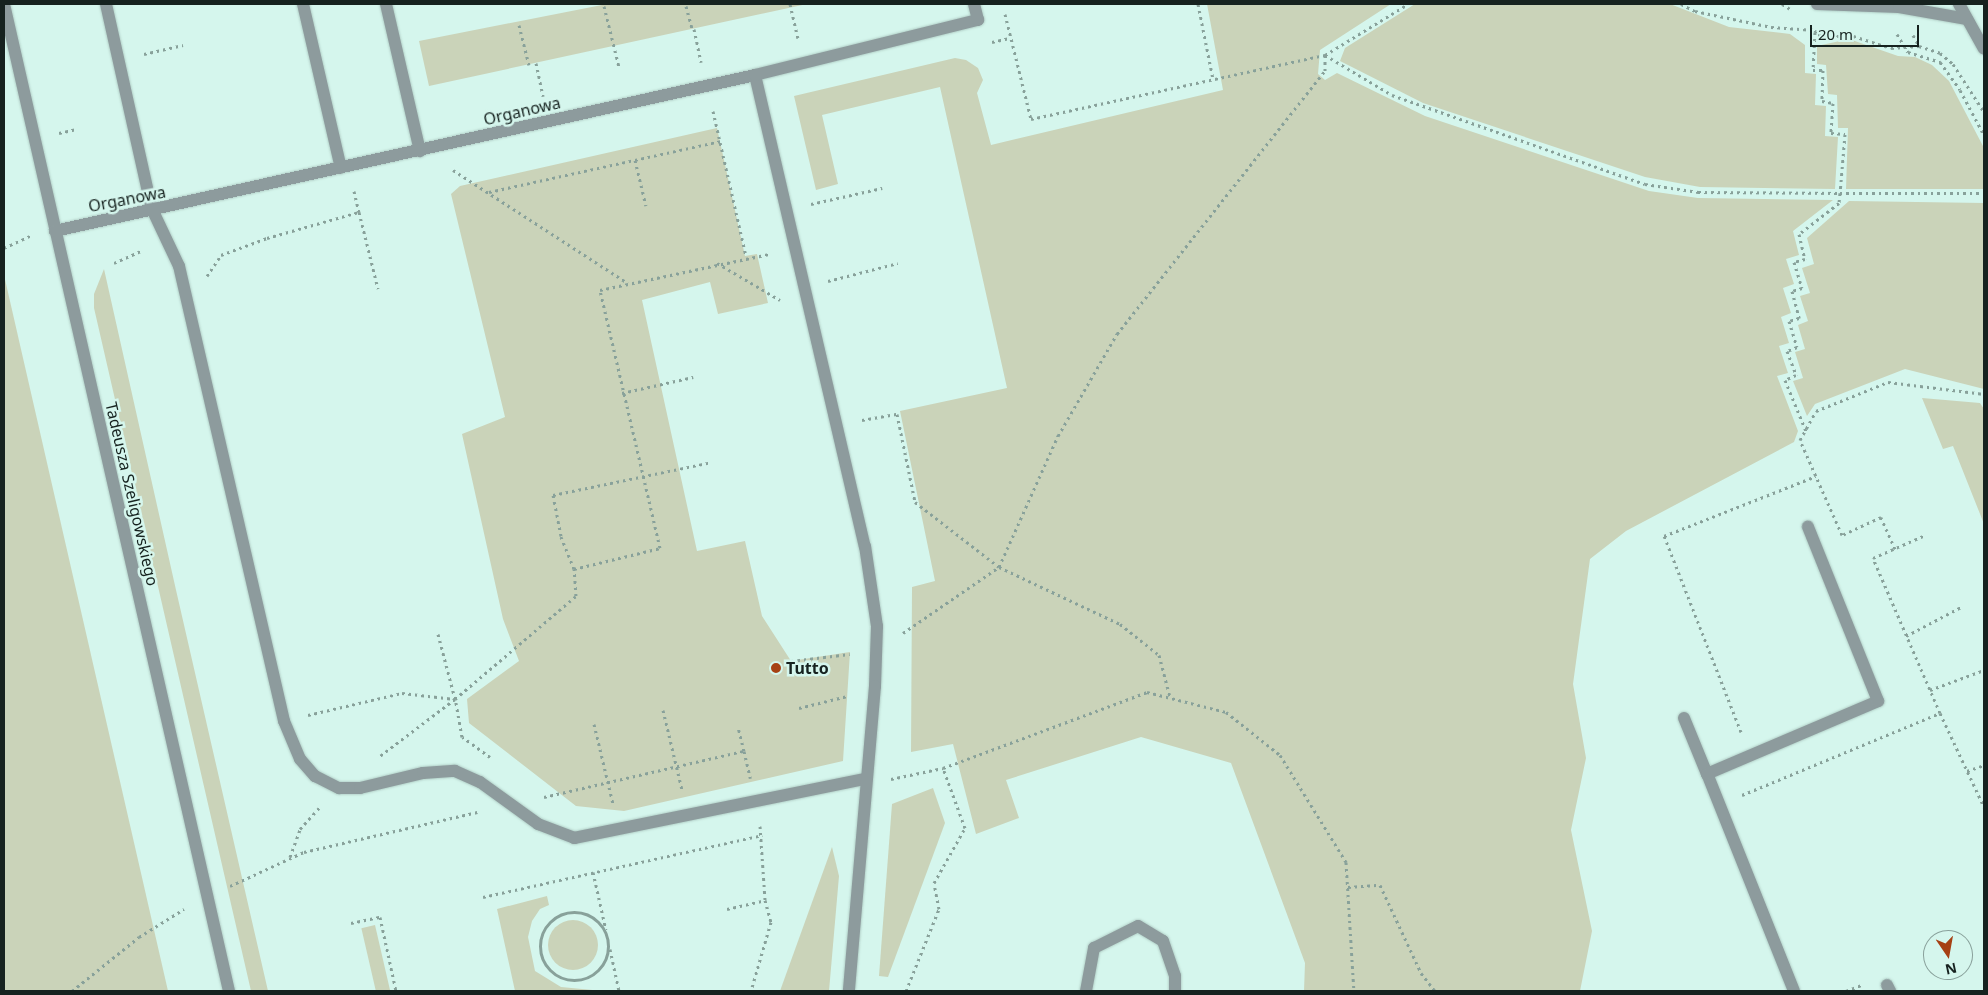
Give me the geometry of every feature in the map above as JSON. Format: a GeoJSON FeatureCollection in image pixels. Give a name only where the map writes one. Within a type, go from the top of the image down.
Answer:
{"type":"FeatureCollection","features":[{"type":"Feature","properties":{"kind":"street","name":"Tadeusza Szeligowskiego"},"geometry":{"type":"LineString","coordinates":[[4,4],[229,991]]}},
{"type":"Feature","properties":{"kind":"street"},"geometry":{"type":"LineString","coordinates":[[106,4],[152,210],[179,266],[284,721],[300,759],[314,776],[339,788],[360,788],[423,773],[455,771],[480,782],[538,824],[574,838],[865,779]]}},
{"type":"Feature","properties":{"kind":"street"},"geometry":{"type":"LineString","coordinates":[[303,4],[341,168]]}},
{"type":"Feature","properties":{"kind":"street"},"geometry":{"type":"LineString","coordinates":[[386,4],[420,151]]}},
{"type":"Feature","properties":{"kind":"street","name":"Organowa"},"geometry":{"type":"LineString","coordinates":[[55,231],[420,151],[805,63],[978,20],[974,4]]}},
{"type":"Feature","properties":{"kind":"street"},"geometry":{"type":"LineString","coordinates":[[1817,4],[1899,8],[1967,19]]}},
{"type":"Feature","properties":{"kind":"street"},"geometry":{"type":"LineString","coordinates":[[1959,4],[1984,49]]}},
{"type":"Feature","properties":{"kind":"street"},"geometry":{"type":"LineString","coordinates":[[755,75],[865,546],[877,626],[876,686],[865,779],[849,991]]}},
{"type":"Feature","properties":{"kind":"street"},"geometry":{"type":"LineString","coordinates":[[1708,774],[1878,701],[1808,527]]}},
{"type":"Feature","properties":{"kind":"street"},"geometry":{"type":"LineString","coordinates":[[1684,718],[1794,991]]}},
{"type":"Feature","properties":{"kind":"street"},"geometry":{"type":"LineString","coordinates":[[1086,991],[1094,948],[1138,926],[1163,941],[1175,976],[1175,991]]}},
{"type":"Feature","properties":{"kind":"path"},"geometry":{"type":"LineString","coordinates":[[790,4],[805,63]]}},
{"type":"Feature","properties":{"kind":"path"},"geometry":{"type":"LineString","coordinates":[[1003,4],[1031,119],[1325,55],[1408,4]]}},
{"type":"Feature","properties":{"kind":"path"},"geometry":{"type":"LineString","coordinates":[[1198,4],[1213,79]]}},
{"type":"Feature","properties":{"kind":"path"},"geometry":{"type":"LineString","coordinates":[[1681,4],[1695,11],[1735,20],[1815,30],[1818,34],[1837,37],[1845,26]]}},
{"type":"Feature","properties":{"kind":"path"},"geometry":{"type":"LineString","coordinates":[[604,6],[619,67]]}},
{"type":"Feature","properties":{"kind":"path"},"geometry":{"type":"LineString","coordinates":[[686,6],[702,66]]}},
{"type":"Feature","properties":{"kind":"path"},"geometry":{"type":"LineString","coordinates":[[1899,8],[1919,46],[1940,53],[1953,64],[1984,112]]}},
{"type":"Feature","properties":{"kind":"path"},"geometry":{"type":"LineString","coordinates":[[520,25],[529,65]]}},
{"type":"Feature","properties":{"kind":"path"},"geometry":{"type":"LineString","coordinates":[[1806,431],[1784,380],[1796,375],[1787,351],[1797,347],[1789,321],[1799,318],[1792,291],[1802,288],[1794,262],[1805,259],[1799,234],[1839,203],[1845,134],[1831,133],[1834,103],[1822,102],[1824,70],[1813,70],[1815,30]]}},
{"type":"Feature","properties":{"kind":"path"},"geometry":{"type":"LineString","coordinates":[[1894,32],[1900,36],[1908,52],[1940,62],[1956,83],[1984,135]]}},
{"type":"Feature","properties":{"kind":"path"},"geometry":{"type":"LineString","coordinates":[[141,55],[183,45]]}},
{"type":"Feature","properties":{"kind":"path"},"geometry":{"type":"LineString","coordinates":[[1325,55],[1392,95],[1644,184],[1698,192],[1984,193]]}},
{"type":"Feature","properties":{"kind":"path"},"geometry":{"type":"LineString","coordinates":[[900,635],[999,567],[1058,436],[1117,334],[1326,71],[1325,55]]}},
{"type":"Feature","properties":{"kind":"path"},"geometry":{"type":"LineString","coordinates":[[536,63],[545,103]]}},
{"type":"Feature","properties":{"kind":"path"},"geometry":{"type":"LineString","coordinates":[[489,192],[720,141]]}},
{"type":"Feature","properties":{"kind":"path"},"geometry":{"type":"LineString","coordinates":[[635,160],[646,206]]}},
{"type":"Feature","properties":{"kind":"path"},"geometry":{"type":"LineString","coordinates":[[446,172],[456,170],[629,283]]}},
{"type":"Feature","properties":{"kind":"path"},"geometry":{"type":"LineString","coordinates":[[810,204],[882,188]]}},
{"type":"Feature","properties":{"kind":"path"},"geometry":{"type":"LineString","coordinates":[[344,193],[363,189]]}},
{"type":"Feature","properties":{"kind":"path"},"geometry":{"type":"LineString","coordinates":[[354,191],[378,290]]}},
{"type":"Feature","properties":{"kind":"path"},"geometry":{"type":"LineString","coordinates":[[204,281],[221,255],[267,238],[359,212]]}},
{"type":"Feature","properties":{"kind":"path"},"geometry":{"type":"LineString","coordinates":[[4,248],[31,236]]}},
{"type":"Feature","properties":{"kind":"path"},"geometry":{"type":"LineString","coordinates":[[114,262],[167,239]]}},
{"type":"Feature","properties":{"kind":"path"},"geometry":{"type":"LineString","coordinates":[[574,568],[660,548],[622,393],[600,290],[768,252],[770,261]]}},
{"type":"Feature","properties":{"kind":"path"},"geometry":{"type":"LineString","coordinates":[[717,263],[780,300]]}},
{"type":"Feature","properties":{"kind":"path"},"geometry":{"type":"LineString","coordinates":[[828,281],[898,263]]}},
{"type":"Feature","properties":{"kind":"path"},"geometry":{"type":"LineString","coordinates":[[778,290],[782,309]]}},
{"type":"Feature","properties":{"kind":"path"},"geometry":{"type":"LineString","coordinates":[[622,393],[693,377]]}},
{"type":"Feature","properties":{"kind":"path"},"geometry":{"type":"LineString","coordinates":[[1895,549],[1881,517],[1842,535],[1800,440],[1816,411],[1888,382],[1984,394]]}},
{"type":"Feature","properties":{"kind":"path"},"geometry":{"type":"LineString","coordinates":[[861,421],[897,414],[915,502],[999,567],[1120,624],[1158,655],[1170,698]]}},
{"type":"Feature","properties":{"kind":"path"},"geometry":{"type":"LineString","coordinates":[[377,758],[455,699],[576,596],[574,568],[561,536],[553,495],[643,474],[712,462]]}},
{"type":"Feature","properties":{"kind":"path"},"geometry":{"type":"LineString","coordinates":[[1744,740],[1664,536],[1816,476]]}},
{"type":"Feature","properties":{"kind":"path"},"geometry":{"type":"LineString","coordinates":[[1873,558],[1923,536]]}},
{"type":"Feature","properties":{"kind":"path"},"geometry":{"type":"LineString","coordinates":[[1906,636],[1961,607]]}},
{"type":"Feature","properties":{"kind":"path"},"geometry":{"type":"LineString","coordinates":[[438,634],[455,699],[462,737],[493,758]]}},
{"type":"Feature","properties":{"kind":"path"},"geometry":{"type":"LineString","coordinates":[[791,661],[850,652],[850,660]]}},
{"type":"Feature","properties":{"kind":"path"},"geometry":{"type":"LineString","coordinates":[[1930,690],[1984,670]]}},
{"type":"Feature","properties":{"kind":"path"},"geometry":{"type":"LineString","coordinates":[[848,704],[849,686]]}},
{"type":"Feature","properties":{"kind":"path"},"geometry":{"type":"LineString","coordinates":[[303,706],[305,716],[402,692],[455,699]]}},
{"type":"Feature","properties":{"kind":"path"},"geometry":{"type":"LineString","coordinates":[[865,779],[890,780],[943,768],[1147,692],[1226,712],[1280,754],[1346,862],[1354,991]]}},
{"type":"Feature","properties":{"kind":"path"},"geometry":{"type":"LineString","coordinates":[[799,708],[848,694]]}},
{"type":"Feature","properties":{"kind":"path"},"geometry":{"type":"LineString","coordinates":[[663,710],[687,815]]}},
{"type":"Feature","properties":{"kind":"path"},"geometry":{"type":"LineString","coordinates":[[1940,713],[1984,807]]}},
{"type":"Feature","properties":{"kind":"path"},"geometry":{"type":"LineString","coordinates":[[594,724],[619,829]]}},
{"type":"Feature","properties":{"kind":"path"},"geometry":{"type":"LineString","coordinates":[[1968,772],[1984,765]]}},
{"type":"Feature","properties":{"kind":"path"},"geometry":{"type":"LineString","coordinates":[[906,991],[939,909],[934,884],[965,828],[943,768]]}},
{"type":"Feature","properties":{"kind":"path"},"geometry":{"type":"LineString","coordinates":[[889,789],[891,770]]}},
{"type":"Feature","properties":{"kind":"path"},"geometry":{"type":"LineString","coordinates":[[1746,794],[1788,776]]}},
{"type":"Feature","properties":{"kind":"path"},"geometry":{"type":"LineString","coordinates":[[290,856],[300,829],[339,788]]}},
{"type":"Feature","properties":{"kind":"path"},"geometry":{"type":"LineString","coordinates":[[538,791],[546,796]]}},
{"type":"Feature","properties":{"kind":"path"},"geometry":{"type":"LineString","coordinates":[[483,897],[762,835]]}},
{"type":"Feature","properties":{"kind":"path"},"geometry":{"type":"LineString","coordinates":[[72,991],[139,937],[207,896],[290,856],[304,852]]}},
{"type":"Feature","properties":{"kind":"path"},"geometry":{"type":"LineString","coordinates":[[593,872],[619,991]]}},
{"type":"Feature","properties":{"kind":"path"},"geometry":{"type":"LineString","coordinates":[[1348,887],[1380,885],[1422,973],[1435,991]]}},
{"type":"Feature","properties":{"kind":"path"},"geometry":{"type":"LineString","coordinates":[[727,909],[765,900],[772,922],[751,991]]}},
{"type":"Feature","properties":{"kind":"path"},"geometry":{"type":"LineString","coordinates":[[568,912],[589,916],[598,922],[608,941],[604,964],[586,979],[563,980],[553,974],[540,955],[542,932],[548,923],[568,912]]}},
{"type":"Feature","properties":{"kind":"path"},"geometry":{"type":"LineString","coordinates":[[351,923],[380,917],[396,991]]}},
{"type":"Feature","properties":{"kind":"green space"},"geometry":{"type":"Polygon","coordinates":[[[607,4],[807,4],[429,86],[419,41],[607,4]]]}},
{"type":"Feature","properties":{"kind":"green space"},"geometry":{"type":"Polygon","coordinates":[[[1207,4],[1391,4],[1320,50],[1318,74],[1325,80],[1337,73],[1425,116],[1649,191],[1698,198],[1833,200],[1793,231],[1799,255],[1786,259],[1794,284],[1783,288],[1791,313],[1781,317],[1789,343],[1779,346],[1788,373],[1777,376],[1798,431],[1794,442],[1626,531],[1590,559],[1573,684],[1586,758],[1571,830],[1592,931],[1580,991],[1304,991],[1305,963],[1231,763],[1141,737],[1006,780],[1019,818],[976,834],[953,744],[911,752],[912,587],[935,581],[900,411],[1007,388],[940,87],[822,115],[838,184],[816,190],[794,96],[955,58],[966,60],[978,68],[983,80],[977,93],[991,145],[1223,90],[1207,4]]]}},
{"type":"Feature","properties":{"kind":"green space"},"geometry":{"type":"Polygon","coordinates":[[[1415,4],[1670,4],[1729,27],[1790,34],[1805,45],[1805,73],[1816,74],[1815,105],[1826,106],[1825,136],[1838,137],[1835,189],[1700,187],[1645,177],[1423,103],[1340,61],[1345,48],[1415,4]]]}},
{"type":"Feature","properties":{"kind":"green space"},"geometry":{"type":"Polygon","coordinates":[[[1849,39],[1898,56],[1915,57],[1932,65],[1949,81],[1984,148],[1984,189],[1846,189],[1848,128],[1838,128],[1837,95],[1828,94],[1826,65],[1817,64],[1817,46],[1849,39]]]}},
{"type":"Feature","properties":{"kind":"green space"},"geometry":{"type":"Polygon","coordinates":[[[717,128],[745,256],[757,254],[768,303],[718,314],[710,282],[642,300],[697,551],[745,541],[762,616],[791,661],[850,652],[843,761],[624,811],[576,806],[469,723],[467,699],[519,661],[503,619],[462,434],[505,417],[451,194],[460,186],[717,128]]]}},
{"type":"Feature","properties":{"kind":"green space"},"geometry":{"type":"Polygon","coordinates":[[[1849,201],[1984,203],[1984,389],[1905,369],[1815,404],[1807,416],[1793,381],[1803,378],[1795,352],[1805,349],[1798,325],[1808,321],[1800,296],[1810,293],[1802,268],[1814,264],[1807,238],[1849,201]]]}},
{"type":"Feature","properties":{"kind":"green space"},"geometry":{"type":"Polygon","coordinates":[[[104,269],[268,991],[251,991],[94,308],[94,294],[104,269]]]}},
{"type":"Feature","properties":{"kind":"green space"},"geometry":{"type":"Polygon","coordinates":[[[4,275],[168,991],[4,991],[4,275]]]}},
{"type":"Feature","properties":{"kind":"green space"},"geometry":{"type":"Polygon","coordinates":[[[1922,398],[1980,403],[1984,409],[1984,524],[1953,446],[1943,449],[1922,398]]]}},
{"type":"Feature","properties":{"kind":"green space"},"geometry":{"type":"Polygon","coordinates":[[[933,788],[945,823],[888,977],[879,976],[892,804],[933,788]]]}},
{"type":"Feature","properties":{"kind":"green space"},"geometry":{"type":"Polygon","coordinates":[[[832,847],[839,876],[829,991],[780,991],[832,847]]]}},
{"type":"Feature","properties":{"kind":"green space"},"geometry":{"type":"Polygon","coordinates":[[[547,896],[549,905],[540,909],[532,921],[528,937],[535,971],[561,987],[603,991],[515,991],[497,909],[547,896]]]}},
{"type":"Feature","properties":{"kind":"green space"},"geometry":{"type":"Polygon","coordinates":[[[573,920],[582,922],[593,931],[598,945],[596,954],[587,965],[573,970],[564,968],[553,959],[548,945],[550,936],[559,925],[573,920]]]}},
{"type":"Feature","properties":{"kind":"green space"},"geometry":{"type":"Polygon","coordinates":[[[375,925],[390,991],[376,991],[361,928],[375,925]]]}},
{"type":"Feature","properties":{"kind":"place","name":"Tutto"},"geometry":{"type":"Point","coordinates":[776,668]}}]}
